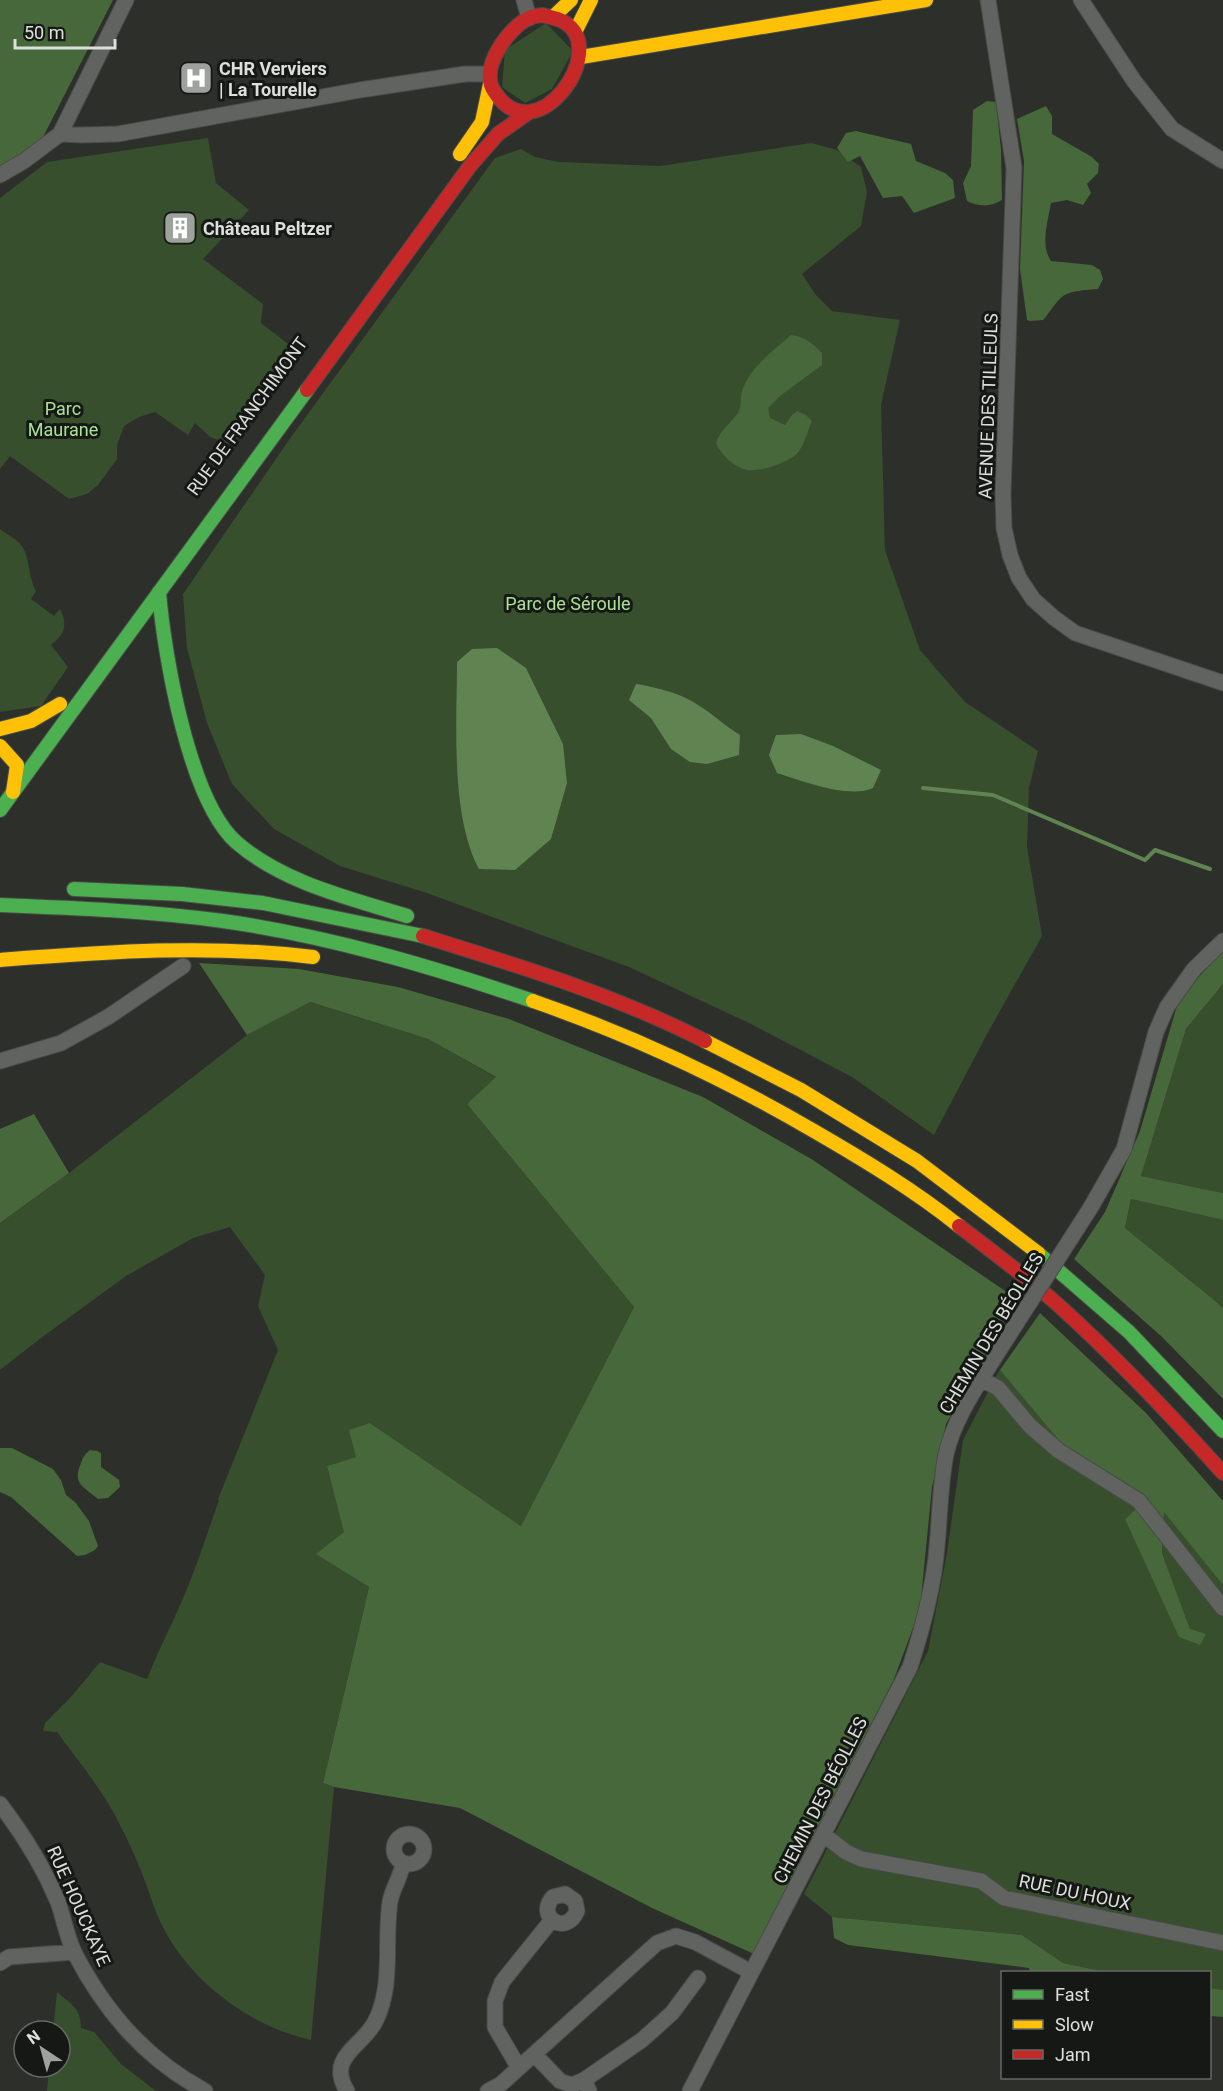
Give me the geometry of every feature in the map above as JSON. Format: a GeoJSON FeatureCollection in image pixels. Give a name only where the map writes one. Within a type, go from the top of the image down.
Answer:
{"type":"FeatureCollection","features":[{"type":"Feature","properties":{"kind":"main road"},"geometry":{"type":"LineString","coordinates":[[554,16],[571,0]]}},
{"type":"Feature","properties":{"kind":"main road"},"geometry":{"type":"LineString","coordinates":[[575,32],[591,0]]}},
{"type":"Feature","properties":{"kind":"main road"},"geometry":{"type":"LineString","coordinates":[[580,57],[926,0]]}},
{"type":"Feature","properties":{"kind":"main road"},"geometry":{"type":"LineString","coordinates":[[449,169],[479,128],[484,116],[490,79],[494,56],[518,26],[529,18],[543,15],[554,16],[566,22],[575,32],[580,44],[580,57],[576,71],[559,96],[547,106],[528,113],[521,112],[506,104],[494,91],[490,79]]}},
{"type":"Feature","properties":{"kind":"main road","name":"RUE DE FRANCHIMONT"},"geometry":{"type":"LineString","coordinates":[[0,810],[479,154],[498,134],[528,113]]}},
{"type":"Feature","properties":{"kind":"main road"},"geometry":{"type":"LineString","coordinates":[[159,592],[161,626],[171,679],[198,780],[213,810],[230,836],[257,858],[304,882],[422,920]]}},
{"type":"Feature","properties":{"kind":"main road"},"geometry":{"type":"LineString","coordinates":[[111,633],[128,633],[147,641],[158,652],[171,679]]}},
{"type":"Feature","properties":{"kind":"main road"},"geometry":{"type":"LineString","coordinates":[[0,729],[30,721],[63,699],[38,731]]}},
{"type":"Feature","properties":{"kind":"main road"},"geometry":{"type":"LineString","coordinates":[[0,746],[16,756],[18,768],[13,792]]}},
{"type":"Feature","properties":{"kind":"main road"},"geometry":{"type":"LineString","coordinates":[[1,774],[16,756]]}},
{"type":"Feature","properties":{"kind":"main road"},"geometry":{"type":"LineString","coordinates":[[55,888],[197,895],[290,907],[397,930],[459,946],[545,974],[639,1010],[739,1056],[841,1112],[920,1163],[1011,1230],[1104,1309],[1149,1351],[1223,1431]]}},
{"type":"Feature","properties":{"kind":"main road"},"geometry":{"type":"LineString","coordinates":[[0,905],[120,911],[257,927],[433,968],[512,992],[658,1048],[779,1109],[891,1176],[951,1219],[1031,1281],[1129,1371],[1172,1415],[1223,1473]]}},
{"type":"Feature","properties":{"kind":"main road"},"geometry":{"type":"LineString","coordinates":[[493,944],[591,977],[712,1029]]}},
{"type":"Feature","properties":{"kind":"main road"},"geometry":{"type":"LineString","coordinates":[[0,960],[138,949],[208,948],[274,952],[326,959]]}},
{"type":"Feature","properties":{"kind":"main road"},"geometry":{"type":"LineString","coordinates":[[572,1030],[592,1038]]}},
{"type":"Feature","properties":{"kind":"main road"},"geometry":{"type":"LineString","coordinates":[[744,1045],[828,1090],[865,1114],[920,1163]]}},
{"type":"Feature","properties":{"kind":"main road"},"geometry":{"type":"LineString","coordinates":[[641,1058],[717,1094],[792,1135]]}},
{"type":"Feature","properties":{"kind":"main road"},"geometry":{"type":"LineString","coordinates":[[907,1205],[1031,1281]]}},
{"type":"Feature","properties":{"kind":"street"},"geometry":{"type":"LineString","coordinates":[[0,175],[60,134],[126,0]]}},
{"type":"Feature","properties":{"kind":"street"},"geometry":{"type":"LineString","coordinates":[[524,0],[529,18]]}},
{"type":"Feature","properties":{"kind":"street","name":"AVENUE DES TILLEULS"},"geometry":{"type":"LineString","coordinates":[[988,0],[1014,168],[1003,494],[1004,528],[1010,555],[1019,578],[1033,599],[1075,633],[1223,683]]}},
{"type":"Feature","properties":{"kind":"street"},"geometry":{"type":"LineString","coordinates":[[1081,0],[1134,81],[1172,129],[1223,160]]}},
{"type":"Feature","properties":{"kind":"street"},"geometry":{"type":"LineString","coordinates":[[60,134],[118,134],[360,90],[465,74],[490,79]]}},
{"type":"Feature","properties":{"kind":"street","name":"CHEMIN DES BÉOLLES"},"geometry":{"type":"LineString","coordinates":[[690,2091],[910,1666],[920,1637],[933,1581],[939,1500],[947,1453],[959,1418],[981,1379],[1091,1208],[1124,1149],[1156,1032],[1167,1007],[1194,969],[1223,941]]}},
{"type":"Feature","properties":{"kind":"street"},"geometry":{"type":"LineString","coordinates":[[0,1061],[61,1044],[108,1017],[183,966]]}},
{"type":"Feature","properties":{"kind":"street"},"geometry":{"type":"LineString","coordinates":[[981,1379],[998,1388],[1030,1426],[1059,1451],[1139,1501],[1223,1608]]}},
{"type":"Feature","properties":{"kind":"street","name":"RUE HOUCKAYE"},"geometry":{"type":"LineString","coordinates":[[0,1804],[28,1842],[58,1902],[74,1952],[103,2000],[125,2030],[158,2061],[205,2091]]}},
{"type":"Feature","properties":{"kind":"street","name":"RUE DU HOUX"},"geometry":{"type":"LineString","coordinates":[[824,1835],[846,1852],[861,1859],[981,1881],[1004,1898],[1223,1943]]}},
{"type":"Feature","properties":{"kind":"street"},"geometry":{"type":"LineString","coordinates":[[347,2091],[340,2077],[341,2063],[375,2023],[380,2011],[384,1994],[390,1900],[403,1863]]}},
{"type":"Feature","properties":{"kind":"street"},"geometry":{"type":"LineString","coordinates":[[519,2068],[495,2027],[495,2001],[502,1982],[551,1921]]}},
{"type":"Feature","properties":{"kind":"street"},"geometry":{"type":"LineString","coordinates":[[488,2091],[501,2084],[657,1943],[676,1936],[695,1942],[751,1972]]}},
{"type":"Feature","properties":{"kind":"street"},"geometry":{"type":"LineString","coordinates":[[0,1963],[9,1957],[74,1952]]}},
{"type":"Feature","properties":{"kind":"street"},"geometry":{"type":"LineString","coordinates":[[534,2054],[560,2081],[572,2085],[587,2085],[672,2013],[698,1978]]}},
{"type":"Feature","properties":{"kind":"green space"},"geometry":{"type":"Polygon","coordinates":[[[546,23],[573,51],[552,89],[525,103],[502,87],[505,50],[546,23]]]}},
{"type":"Feature","properties":{"kind":"green space","name":"Parc Maurane"},"geometry":{"type":"Polygon","coordinates":[[[208,138],[216,183],[249,210],[203,259],[263,304],[261,323],[296,350],[229,444],[210,437],[195,423],[188,435],[155,412],[139,417],[124,426],[117,445],[117,459],[98,485],[87,494],[69,499],[10,456],[0,469],[0,198],[47,162],[208,138]]]}},
{"type":"Feature","properties":{"kind":"green space","name":"Parc de Séroule"},"geometry":{"type":"Polygon","coordinates":[[[811,143],[837,150],[861,167],[867,192],[861,226],[802,274],[815,294],[832,311],[900,320],[881,405],[885,550],[920,650],[965,702],[1038,751],[1029,788],[1027,847],[1042,936],[934,1135],[852,1077],[751,1024],[629,967],[427,893],[340,866],[274,829],[232,784],[207,723],[187,648],[183,594],[291,437],[495,158],[521,149],[535,157],[559,162],[660,166],[811,143]]]}},
{"type":"Feature","properties":{"kind":"green space"},"geometry":{"type":"Polygon","coordinates":[[[0,529],[18,542],[26,554],[36,591],[31,599],[54,616],[60,609],[64,629],[51,645],[68,667],[41,706],[0,712],[0,529]]]}},
{"type":"Feature","properties":{"kind":"green space"},"geometry":{"type":"Polygon","coordinates":[[[1223,984],[1223,1193],[1141,1176],[1186,1029],[1223,984]]]}},
{"type":"Feature","properties":{"kind":"green space"},"geometry":{"type":"Polygon","coordinates":[[[309,1002],[428,1039],[497,1078],[467,1104],[634,1307],[521,1526],[370,1423],[356,1457],[327,1466],[345,1532],[317,1554],[369,1587],[323,1783],[334,1787],[311,2040],[264,2024],[242,2011],[202,1980],[185,1961],[159,1919],[132,1849],[106,1799],[57,1732],[43,1731],[45,1723],[71,1697],[100,1662],[147,1679],[187,1589],[218,1499],[278,1350],[258,1306],[265,1275],[230,1227],[193,1238],[126,1276],[0,1370],[0,1223],[69,1173],[247,1035],[309,1002]]]}},
{"type":"Feature","properties":{"kind":"green space"},"geometry":{"type":"Polygon","coordinates":[[[1131,1199],[1223,1220],[1223,1308],[1125,1228],[1131,1199]]]}},
{"type":"Feature","properties":{"kind":"green space"},"geometry":{"type":"Polygon","coordinates":[[[1000,1369],[1067,1450],[1148,1498],[1125,1519],[1190,1629],[1162,1553],[1164,1511],[1223,1585],[1223,1990],[1211,1988],[1211,1971],[1102,1971],[1063,1963],[1022,1935],[832,1917],[804,1894],[928,1651],[947,1553],[963,1440],[1000,1369]]]}},
{"type":"Feature","properties":{"kind":"green space"},"geometry":{"type":"Polygon","coordinates":[[[57,1992],[77,2011],[81,2028],[94,2032],[121,2064],[156,2091],[47,2091],[48,2079],[72,2079],[72,2019],[54,2019],[57,1992]]]}},
{"type":"Feature","properties":{"kind":"shaded area"},"geometry":{"type":"Polygon","coordinates":[[[0,0],[113,0],[41,141],[0,167],[0,0]]]}},
{"type":"Feature","properties":{"kind":"shaded area"},"geometry":{"type":"Polygon","coordinates":[[[987,101],[996,102],[1001,150],[1002,200],[985,205],[967,201],[963,183],[971,166],[973,110],[987,101]]]}},
{"type":"Feature","properties":{"kind":"shaded area"},"geometry":{"type":"Polygon","coordinates":[[[1046,106],[1052,116],[1052,134],[1092,157],[1099,164],[1098,173],[1087,184],[1091,193],[1083,205],[1067,200],[1051,203],[1045,240],[1048,255],[1051,261],[1092,265],[1100,270],[1103,279],[1098,289],[1067,294],[1058,301],[1043,320],[1030,321],[1027,320],[1020,269],[1024,161],[1017,119],[1046,106]]]}},
{"type":"Feature","properties":{"kind":"shaded area"},"geometry":{"type":"Polygon","coordinates":[[[856,131],[911,144],[916,161],[945,173],[953,180],[955,198],[914,213],[902,196],[883,198],[860,156],[848,162],[837,148],[846,133],[856,131]]]}},
{"type":"Feature","properties":{"kind":"shaded area"},"geometry":{"type":"Polygon","coordinates":[[[791,335],[804,339],[819,350],[822,353],[822,365],[780,396],[768,408],[770,418],[785,425],[797,411],[812,421],[801,448],[790,459],[760,469],[747,470],[728,460],[716,443],[739,411],[742,391],[750,374],[791,335]]]}},
{"type":"Feature","properties":{"kind":"shaded area"},"geometry":{"type":"Polygon","coordinates":[[[497,648],[526,668],[563,744],[567,783],[551,839],[515,870],[479,869],[463,822],[459,796],[456,740],[457,662],[472,649],[497,648]]]}},
{"type":"Feature","properties":{"kind":"shaded area"},"geometry":{"type":"Polygon","coordinates":[[[636,684],[677,694],[692,701],[740,735],[739,755],[707,764],[690,762],[671,749],[651,718],[629,700],[636,684]]]}},
{"type":"Feature","properties":{"kind":"shaded area"},"geometry":{"type":"Polygon","coordinates":[[[801,734],[833,746],[881,770],[873,788],[863,791],[839,790],[777,773],[769,755],[776,735],[801,734]]]}},
{"type":"Feature","properties":{"kind":"shaded area"},"geometry":{"type":"Polygon","coordinates":[[[1223,950],[1223,984],[1186,1029],[1141,1176],[1223,1193],[1223,1220],[1131,1199],[1125,1228],[1223,1308],[1223,1399],[1161,1336],[1074,1259],[1105,1212],[1140,1131],[1179,999],[1223,950]]]}},
{"type":"Feature","properties":{"kind":"shaded area"},"geometry":{"type":"Polygon","coordinates":[[[199,963],[299,969],[398,987],[509,1019],[703,1097],[813,1160],[1017,1299],[946,1424],[932,1487],[920,1609],[894,1679],[754,1954],[652,1908],[460,1808],[334,1787],[323,1783],[369,1587],[316,1554],[344,1532],[327,1466],[356,1457],[349,1430],[370,1423],[521,1526],[634,1307],[467,1104],[496,1077],[428,1039],[310,1002],[247,1035],[199,963]]]}},
{"type":"Feature","properties":{"kind":"shaded area"},"geometry":{"type":"Polygon","coordinates":[[[34,1114],[69,1173],[0,1223],[0,1129],[34,1114]]]}},
{"type":"Feature","properties":{"kind":"shaded area"},"geometry":{"type":"Polygon","coordinates":[[[1040,1313],[1146,1413],[1223,1501],[1223,1585],[1164,1512],[1162,1553],[1190,1629],[1206,1634],[1200,1645],[1179,1637],[1125,1519],[1148,1498],[1067,1450],[1000,1370],[1040,1313]]]}},
{"type":"Feature","properties":{"kind":"shaded area"},"geometry":{"type":"Polygon","coordinates":[[[0,1448],[12,1448],[53,1469],[61,1480],[66,1495],[75,1502],[89,1521],[98,1546],[95,1550],[77,1556],[11,1497],[0,1492],[0,1448]]]}},
{"type":"Feature","properties":{"kind":"shaded area"},"geometry":{"type":"Polygon","coordinates":[[[90,1450],[101,1453],[101,1467],[119,1480],[120,1487],[108,1498],[98,1499],[78,1480],[84,1456],[90,1450]]]}},
{"type":"Feature","properties":{"kind":"shaded area"},"geometry":{"type":"Polygon","coordinates":[[[832,1917],[1022,1935],[1063,1963],[1102,1971],[1030,1971],[1029,1968],[848,1945],[834,1938],[832,1917]]]}},
{"type":"Feature","properties":{"kind":"shaded area"},"geometry":{"type":"Polygon","coordinates":[[[1211,1988],[1223,1990],[1223,2017],[1211,2016],[1211,1988]]]}},
{"type":"Feature","properties":{"kind":"waterway"},"geometry":{"type":"LineString","coordinates":[[923,788],[993,795],[1145,860],[1155,850],[1210,869]]}},
{"type":"Feature","properties":{"kind":"traffic: fast"},"geometry":{"type":"LineString","coordinates":[[0,810],[307,390]]}},
{"type":"Feature","properties":{"kind":"traffic: fast"},"geometry":{"type":"LineString","coordinates":[[159,592],[173,687],[182,725],[192,761],[219,822],[236,842],[254,856],[295,879],[407,916]]}},
{"type":"Feature","properties":{"kind":"traffic: fast"},"geometry":{"type":"LineString","coordinates":[[74,889],[182,894],[263,903],[423,936]]}},
{"type":"Feature","properties":{"kind":"traffic: fast"},"geometry":{"type":"LineString","coordinates":[[0,905],[140,912],[263,927],[380,954],[533,1001]]}},
{"type":"Feature","properties":{"kind":"traffic: fast"},"geometry":{"type":"LineString","coordinates":[[1038,1253],[1129,1332],[1223,1431]]}},
{"type":"Feature","properties":{"kind":"traffic: slow"},"geometry":{"type":"LineString","coordinates":[[554,16],[571,0]]}},
{"type":"Feature","properties":{"kind":"traffic: slow"},"geometry":{"type":"LineString","coordinates":[[575,32],[591,0]]}},
{"type":"Feature","properties":{"kind":"traffic: slow"},"geometry":{"type":"LineString","coordinates":[[581,57],[926,0]]}},
{"type":"Feature","properties":{"kind":"traffic: slow"},"geometry":{"type":"LineString","coordinates":[[460,154],[482,122],[490,84]]}},
{"type":"Feature","properties":{"kind":"traffic: slow"},"geometry":{"type":"LineString","coordinates":[[0,729],[31,721],[60,704]]}},
{"type":"Feature","properties":{"kind":"traffic: slow"},"geometry":{"type":"LineString","coordinates":[[0,746],[17,765],[13,792]]}},
{"type":"Feature","properties":{"kind":"traffic: slow"},"geometry":{"type":"LineString","coordinates":[[0,960],[117,952],[196,950],[313,957]]}},
{"type":"Feature","properties":{"kind":"traffic: slow"},"geometry":{"type":"LineString","coordinates":[[533,1001],[642,1043],[712,1076],[870,1164],[959,1226]]}},
{"type":"Feature","properties":{"kind":"traffic: slow"},"geometry":{"type":"LineString","coordinates":[[705,1041],[801,1090],[917,1161],[1038,1253]]}},
{"type":"Feature","properties":{"kind":"traffic: jam"},"geometry":{"type":"LineString","coordinates":[[542,15],[564,22],[576,35],[579,53],[574,73],[562,91],[547,105],[529,112],[511,108],[494,91],[490,82],[493,61],[505,40],[521,23],[534,16],[542,15]]}},
{"type":"Feature","properties":{"kind":"traffic: jam"},"geometry":{"type":"LineString","coordinates":[[307,390],[470,166],[498,134],[528,113]]}},
{"type":"Feature","properties":{"kind":"traffic: jam"},"geometry":{"type":"LineString","coordinates":[[423,936],[602,995],[705,1041]]}},
{"type":"Feature","properties":{"kind":"traffic: jam"},"geometry":{"type":"LineString","coordinates":[[959,1226],[1032,1283],[1078,1323],[1142,1386],[1223,1473]]}},
{"type":"Feature","properties":{"kind":"place","name":"CHR Verviers | La Tourelle"},"geometry":{"type":"Point","coordinates":[196,78]}},
{"type":"Feature","properties":{"kind":"place","name":"Château Peltzer"},"geometry":{"type":"Point","coordinates":[180,228]}}]}
